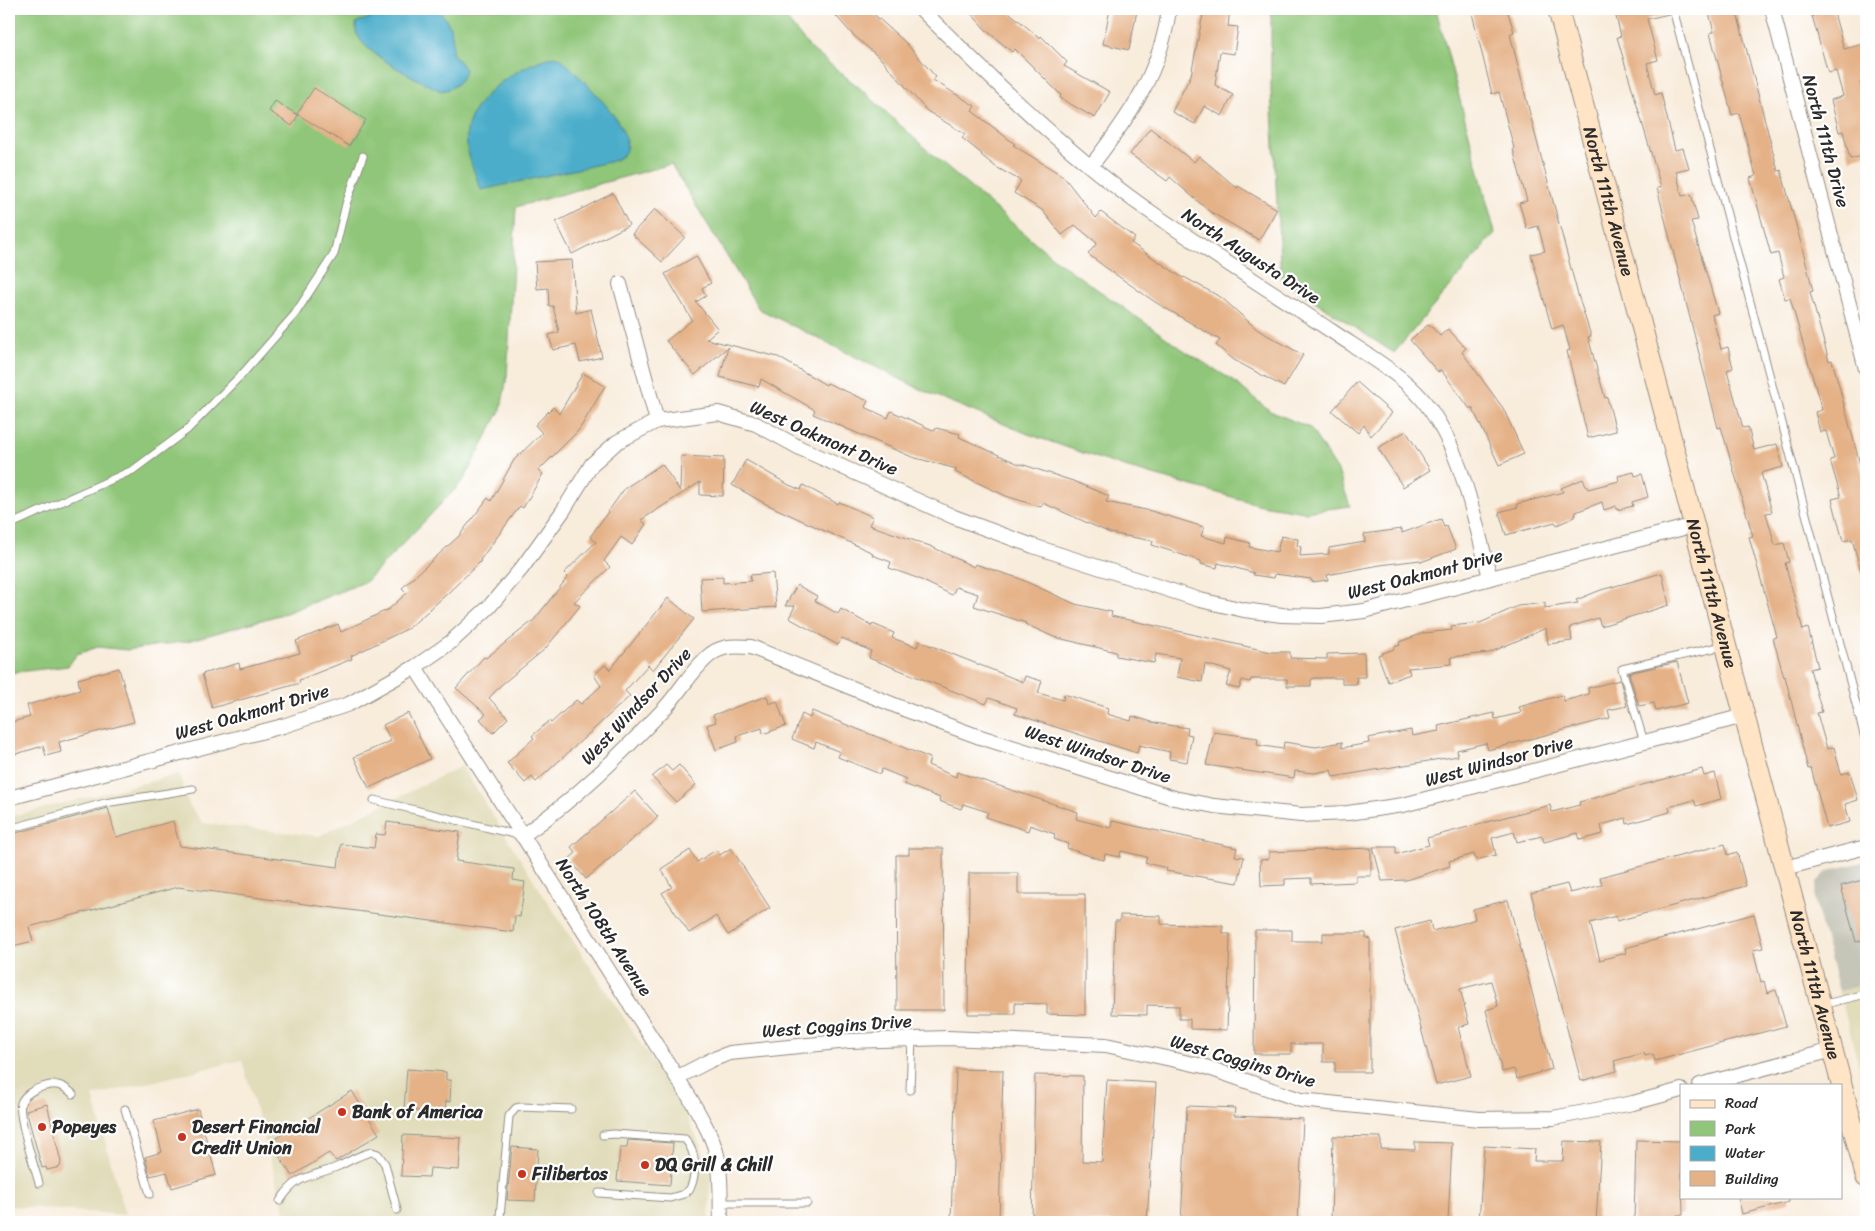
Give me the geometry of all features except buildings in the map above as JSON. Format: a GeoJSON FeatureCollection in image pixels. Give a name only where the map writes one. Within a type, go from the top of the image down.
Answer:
{"type":"FeatureCollection","features":[{"type":"Feature","properties":{"kind":"street","name":"North Augusta Drive"},"geometry":{"type":"LineString","coordinates":[[921,9],[993,80],[1091,166],[1154,214],[1383,365],[1421,398],[1441,425],[1456,455],[1490,577]]}},
{"type":"Feature","properties":{"kind":"street"},"geometry":{"type":"LineString","coordinates":[[1091,166],[1127,120],[1152,75],[1167,25],[1169,9]]}},
{"type":"Feature","properties":{"kind":"street","name":"North 111th Avenue"},"geometry":{"type":"LineString","coordinates":[[1558,9],[1855,1129],[1866,1177]]}},
{"type":"Feature","properties":{"kind":"street","name":"North 111th Drive"},"geometry":{"type":"LineString","coordinates":[[1772,9],[1866,369]]}},
{"type":"Feature","properties":{"kind":"street"},"geometry":{"type":"LineString","coordinates":[[620,284],[657,421]]}},
{"type":"Feature","properties":{"kind":"street","name":"West Oakmont Drive"},"geometry":{"type":"LineString","coordinates":[[9,798],[283,726],[349,704],[451,642],[489,607],[522,568],[563,511],[592,464],[617,442],[657,421],[718,413],[756,424],[802,449],[954,516],[1043,550],[1200,600],[1244,610],[1282,615],[1321,616],[1364,611],[1694,525]]}},
{"type":"Feature","properties":{"kind":"street","name":"West Windsor Drive"},"geometry":{"type":"LineString","coordinates":[[522,836],[573,798],[608,768],[669,704],[698,667],[712,653],[731,646],[752,647],[909,712],[977,736],[1164,795],[1214,806],[1263,812],[1320,814],[1403,805],[1744,716]]}},
{"type":"Feature","properties":{"kind":"street","name":"North 108th Avenue"},"geometry":{"type":"LineString","coordinates":[[414,666],[678,1077],[707,1130],[717,1155],[721,1222]]}},
{"type":"Feature","properties":{"kind":"street"},"geometry":{"type":"LineString","coordinates":[[1785,868],[1866,847]]}},
{"type":"Feature","properties":{"kind":"street","name":"West Coggins Drive"},"geometry":{"type":"LineString","coordinates":[[678,1077],[711,1060],[730,1053],[848,1041],[948,1038],[1106,1046],[1203,1066],[1301,1100],[1479,1119],[1553,1118],[1633,1103],[1680,1090]]}},
{"type":"Feature","properties":{"kind":"street"},"geometry":{"type":"LineString","coordinates":[[1704,1084],[1833,1050]]}},
{"type":"Feature","properties":{"kind":"lane"},"geometry":{"type":"LineString","coordinates":[[1673,9],[1866,742]]}},
{"type":"Feature","properties":{"kind":"lane"},"geometry":{"type":"LineString","coordinates":[[9,524],[134,470],[187,430],[246,370],[295,314],[334,254],[346,204],[363,156]]}},
{"type":"Feature","properties":{"kind":"lane"},"geometry":{"type":"LineString","coordinates":[[1644,742],[1622,670],[1726,646]]}},
{"type":"Feature","properties":{"kind":"lane"},"geometry":{"type":"LineString","coordinates":[[9,829],[105,803],[193,789]]}},
{"type":"Feature","properties":{"kind":"lane"},"geometry":{"type":"LineString","coordinates":[[374,800],[522,836]]}},
{"type":"Feature","properties":{"kind":"lane"},"geometry":{"type":"LineString","coordinates":[[1821,1006],[1866,994]]}},
{"type":"Feature","properties":{"kind":"lane"},"geometry":{"type":"LineString","coordinates":[[910,1090],[912,1039]]}},
{"type":"Feature","properties":{"kind":"lane"},"geometry":{"type":"LineString","coordinates":[[39,1183],[20,1104],[26,1095],[39,1088],[55,1084],[64,1085],[73,1094]]}},
{"type":"Feature","properties":{"kind":"lane"},"geometry":{"type":"LineString","coordinates":[[500,1217],[509,1116],[516,1108],[521,1107],[571,1110]]}},
{"type":"Feature","properties":{"kind":"lane"},"geometry":{"type":"LineString","coordinates":[[125,1109],[150,1194]]}},
{"type":"Feature","properties":{"kind":"lane"},"geometry":{"type":"LineString","coordinates":[[599,1193],[676,1197],[690,1189],[695,1172],[693,1152],[685,1140],[614,1134],[603,1135]]}},
{"type":"Feature","properties":{"kind":"lane"},"geometry":{"type":"LineString","coordinates":[[280,1201],[289,1188],[312,1174],[338,1167],[372,1152],[378,1154],[385,1164],[396,1210]]}},
{"type":"Feature","properties":{"kind":"lane"},"geometry":{"type":"LineString","coordinates":[[720,1203],[807,1203]]}},
{"type":"Feature","properties":{"kind":"shaded area"},"geometry":{"type":"Polygon","coordinates":[[[462,766],[545,898],[683,1108],[701,1146],[711,1174],[709,1222],[288,1222],[242,1060],[93,1096],[125,1215],[9,1206],[9,817],[179,774],[189,805],[203,823],[319,836],[462,766]]]}},
{"type":"Feature","properties":{"kind":"shaded area"},"geometry":{"type":"Polygon","coordinates":[[[1866,861],[1866,984],[1839,991],[1814,898],[1818,881],[1828,871],[1866,861]]]}},
{"type":"Feature","properties":{"kind":"shaded area"},"geometry":{"type":"Polygon","coordinates":[[[1866,984],[1866,1093],[1839,991],[1866,984]]]}},
{"type":"Feature","properties":{"kind":"green space"},"geometry":{"type":"Polygon","coordinates":[[[9,9],[778,9],[810,48],[861,89],[938,160],[1057,261],[1185,351],[1232,380],[1270,411],[1310,428],[1338,471],[1350,506],[1305,512],[1261,505],[1121,466],[1028,434],[924,391],[759,309],[671,164],[516,207],[507,377],[501,409],[463,481],[367,581],[286,613],[188,641],[127,650],[98,647],[77,654],[68,666],[9,673],[9,9]]]}},
{"type":"Feature","properties":{"kind":"green space"},"geometry":{"type":"Polygon","coordinates":[[[1271,9],[1436,9],[1495,233],[1394,353],[1281,279],[1271,90],[1271,9]]]}},
{"type":"Feature","properties":{"kind":"water"},"geometry":{"type":"Polygon","coordinates":[[[398,9],[437,9],[442,14],[452,34],[452,53],[465,69],[463,77],[457,84],[441,91],[403,72],[373,53],[362,42],[356,32],[357,22],[398,9]]]}},
{"type":"Feature","properties":{"kind":"water"},"geometry":{"type":"Polygon","coordinates":[[[554,56],[561,58],[591,88],[614,116],[622,129],[626,142],[624,154],[616,160],[609,162],[481,190],[467,146],[466,138],[471,117],[488,93],[500,83],[527,66],[554,56]]]}},
{"type":"Feature","properties":{"kind":"place","name":"Bank of America"},"geometry":{"type":"Point","coordinates":[342,1112]}},
{"type":"Feature","properties":{"kind":"place","name":"Popeyes"},"geometry":{"type":"Point","coordinates":[42,1127]}},
{"type":"Feature","properties":{"kind":"place","name":"Desert Financial Credit Union"},"geometry":{"type":"Point","coordinates":[182,1137]}},
{"type":"Feature","properties":{"kind":"place","name":"DQ Grill & Chill"},"geometry":{"type":"Point","coordinates":[645,1165]}},
{"type":"Feature","properties":{"kind":"place","name":"Filibertos"},"geometry":{"type":"Point","coordinates":[522,1174]}}]}
